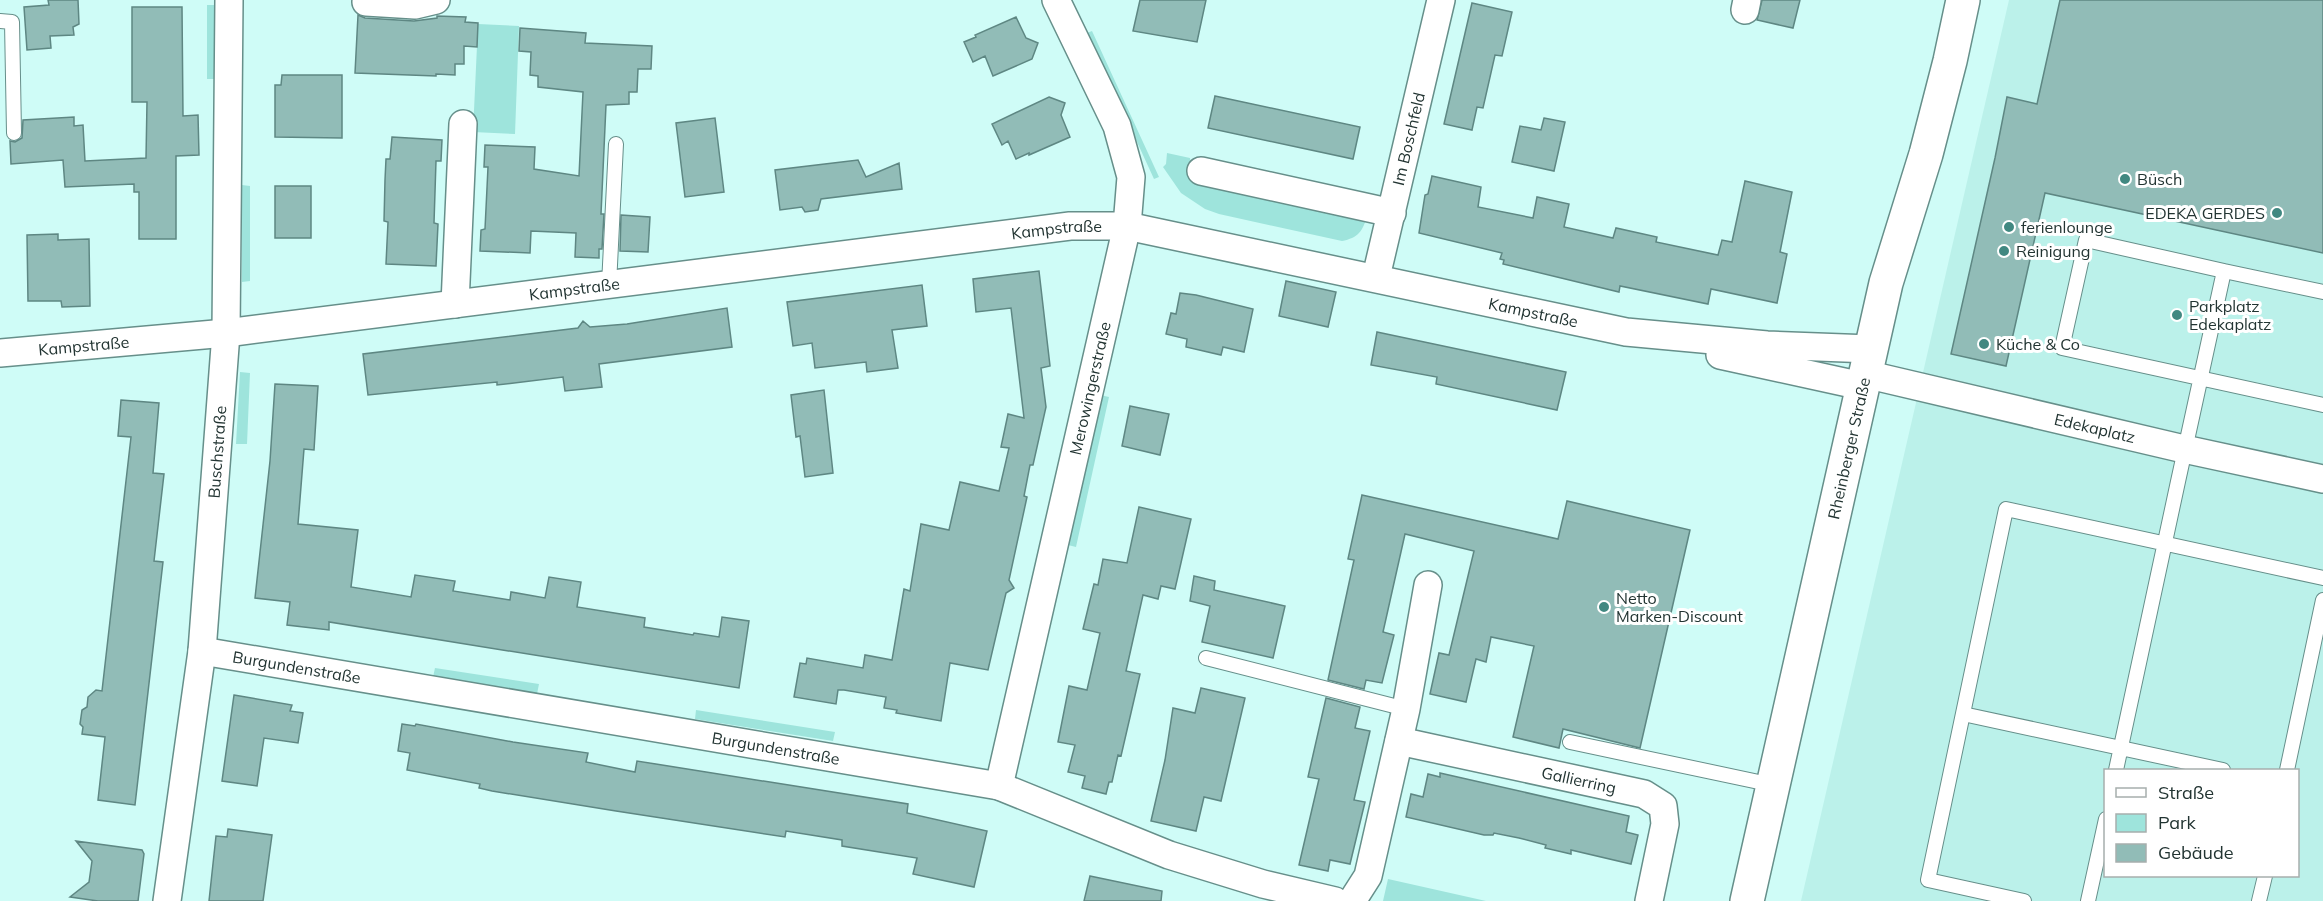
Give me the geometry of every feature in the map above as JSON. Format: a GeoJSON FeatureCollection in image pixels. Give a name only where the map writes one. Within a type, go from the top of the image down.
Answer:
{"type":"FeatureCollection","features":[{"type":"Feature","properties":{"kind":"main road","name":"Rheinberger Straße"},"geometry":{"type":"LineString","coordinates":[[1747,901],[1886,283],[1926,154],[1950,62],[1963,0]]}},
{"type":"Feature","properties":{"kind":"street","name":"Buschstraße"},"geometry":{"type":"LineString","coordinates":[[167,901],[202,651],[226,333],[229,0]]}},
{"type":"Feature","properties":{"kind":"street"},"geometry":{"type":"LineString","coordinates":[[366,2],[415,5],[436,0]]}},
{"type":"Feature","properties":{"kind":"street","name":"Merowingerstraße"},"geometry":{"type":"LineString","coordinates":[[999,786],[1127,226],[1131,177],[1117,126],[1056,0]]}},
{"type":"Feature","properties":{"kind":"street","name":"Im Boschfeld"},"geometry":{"type":"LineString","coordinates":[[1376,278],[1441,0]]}},
{"type":"Feature","properties":{"kind":"street"},"geometry":{"type":"LineString","coordinates":[[454,304],[464,124]]}},
{"type":"Feature","properties":{"kind":"street"},"geometry":{"type":"LineString","coordinates":[[1201,171],[1392,213]]}},
{"type":"Feature","properties":{"kind":"street","name":"Kampstraße"},"geometry":{"type":"LineString","coordinates":[[0,352],[226,333],[1070,226],[1127,226],[1608,328],[1650,335],[1767,345],[1866,370]]}},
{"type":"Feature","properties":{"kind":"street","name":"Kampstraße"},"geometry":{"type":"LineString","coordinates":[[1650,335],[1723,356],[1866,370]]}},
{"type":"Feature","properties":{"kind":"street","name":"Edekaplatz"},"geometry":{"type":"LineString","coordinates":[[1866,370],[2184,449],[2323,479]]}},
{"type":"Feature","properties":{"kind":"street"},"geometry":{"type":"LineString","coordinates":[[1352,901],[1368,876],[1400,741],[1428,585]]}},
{"type":"Feature","properties":{"kind":"street","name":"Burgundenstraße"},"geometry":{"type":"LineString","coordinates":[[202,651],[999,786],[1169,855],[1263,884],[1335,901]]}},
{"type":"Feature","properties":{"kind":"street","name":"Gallierring"},"geometry":{"type":"LineString","coordinates":[[1400,741],[1644,794],[1663,806],[1665,824],[1648,901]]}},
{"type":"Feature","properties":{"kind":"lane"},"geometry":{"type":"LineString","coordinates":[[0,21],[12,22],[14,133]]}},
{"type":"Feature","properties":{"kind":"lane"},"geometry":{"type":"LineString","coordinates":[[609,285],[616,144]]}},
{"type":"Feature","properties":{"kind":"lane"},"geometry":{"type":"LineString","coordinates":[[2323,292],[2086,240],[2062,348],[2323,405]]}},
{"type":"Feature","properties":{"kind":"lane"},"geometry":{"type":"LineString","coordinates":[[2116,769],[2224,270]]}},
{"type":"Feature","properties":{"kind":"lane"},"geometry":{"type":"LineString","coordinates":[[2024,901],[1928,880],[2006,509],[2323,578]]}},
{"type":"Feature","properties":{"kind":"lane"},"geometry":{"type":"LineString","coordinates":[[2287,769],[2323,600]]}},
{"type":"Feature","properties":{"kind":"lane"},"geometry":{"type":"LineString","coordinates":[[1206,658],[1406,709]]}},
{"type":"Feature","properties":{"kind":"lane"},"geometry":{"type":"LineString","coordinates":[[1963,714],[2214,769]]}},
{"type":"Feature","properties":{"kind":"lane"},"geometry":{"type":"LineString","coordinates":[[1570,742],[1773,785]]}},
{"type":"Feature","properties":{"kind":"lane"},"geometry":{"type":"LineString","coordinates":[[2088,901],[2104,828]]}},
{"type":"Feature","properties":{"kind":"lane"},"geometry":{"type":"LineString","coordinates":[[2259,901],[2265,877]]}},
{"type":"Feature","properties":{"kind":"shaded area"},"geometry":{"type":"Polygon","coordinates":[[[2009,0],[2323,0],[2323,901],[1801,901],[2009,0]]]}},
{"type":"Feature","properties":{"kind":"green space"},"geometry":{"type":"Polygon","coordinates":[[[207,5],[217,5],[217,79],[207,79],[207,5]]]}},
{"type":"Feature","properties":{"kind":"green space"},"geometry":{"type":"Polygon","coordinates":[[[478,24],[519,26],[515,134],[473,132],[478,24]]]}},
{"type":"Feature","properties":{"kind":"green space"},"geometry":{"type":"Polygon","coordinates":[[[1092,31],[1159,177],[1154,179],[1087,33],[1092,31]]]}},
{"type":"Feature","properties":{"kind":"green space"},"geometry":{"type":"Polygon","coordinates":[[[1167,153],[1190,158],[1192,179],[1367,216],[1362,230],[1356,236],[1342,241],[1219,214],[1205,209],[1181,193],[1163,167],[1166,164],[1167,153]]]}},
{"type":"Feature","properties":{"kind":"green space"},"geometry":{"type":"Polygon","coordinates":[[[242,185],[250,186],[250,281],[242,282],[242,185]]]}},
{"type":"Feature","properties":{"kind":"green space"},"geometry":{"type":"Polygon","coordinates":[[[240,372],[250,373],[247,444],[236,444],[240,372]]]}},
{"type":"Feature","properties":{"kind":"green space"},"geometry":{"type":"Polygon","coordinates":[[[1100,395],[1109,397],[1076,547],[1068,545],[1100,395]]]}},
{"type":"Feature","properties":{"kind":"green space"},"geometry":{"type":"Polygon","coordinates":[[[435,668],[539,684],[537,694],[433,677],[435,668]]]}},
{"type":"Feature","properties":{"kind":"green space"},"geometry":{"type":"Polygon","coordinates":[[[696,710],[835,732],[833,741],[695,719],[696,710]]]}},
{"type":"Feature","properties":{"kind":"green space"},"geometry":{"type":"Polygon","coordinates":[[[1388,879],[1486,901],[1383,901],[1388,879]]]}},
{"type":"Feature","properties":{"kind":"building"},"geometry":{"type":"Polygon","coordinates":[[[48,0],[78,0],[79,24],[73,27],[74,35],[50,36],[51,48],[27,50],[24,7],[49,5],[48,0]]]}},
{"type":"Feature","properties":{"kind":"building"},"geometry":{"type":"Polygon","coordinates":[[[1140,0],[1206,0],[1197,42],[1133,31],[1140,0]]]}},
{"type":"Feature","properties":{"kind":"building"},"geometry":{"type":"Polygon","coordinates":[[[1762,0],[1800,0],[1793,28],[1757,20],[1762,0]]]}},
{"type":"Feature","properties":{"kind":"building"},"geometry":{"type":"Polygon","coordinates":[[[2060,0],[2323,0],[2323,253],[2045,193],[2006,366],[1951,354],[2007,97],[2037,104],[2060,0]]]}},
{"type":"Feature","properties":{"kind":"building"},"geometry":{"type":"Polygon","coordinates":[[[1472,3],[1512,12],[1502,56],[1495,55],[1483,108],[1477,107],[1472,130],[1444,124],[1472,3]]]}},
{"type":"Feature","properties":{"kind":"building"},"geometry":{"type":"Polygon","coordinates":[[[132,7],[182,7],[183,116],[198,115],[199,155],[176,156],[176,239],[139,239],[139,192],[134,192],[134,184],[65,187],[63,160],[11,164],[10,141],[15,142],[22,138],[23,120],[74,117],[74,126],[83,125],[85,161],[146,158],[147,102],[132,102],[132,7]]]}},
{"type":"Feature","properties":{"kind":"building"},"geometry":{"type":"Polygon","coordinates":[[[358,15],[365,18],[414,21],[437,18],[437,16],[466,17],[465,22],[478,23],[477,47],[464,46],[464,64],[455,64],[455,75],[355,73],[358,15]]]}},
{"type":"Feature","properties":{"kind":"building"},"geometry":{"type":"Polygon","coordinates":[[[1016,17],[1026,38],[1038,43],[1032,59],[993,76],[985,56],[973,62],[964,42],[1016,17]]]}},
{"type":"Feature","properties":{"kind":"building"},"geometry":{"type":"Polygon","coordinates":[[[520,28],[586,33],[585,43],[652,46],[651,69],[638,69],[637,92],[629,92],[629,104],[606,105],[601,214],[604,214],[602,249],[599,249],[599,258],[575,257],[576,233],[531,231],[530,253],[480,251],[481,230],[485,229],[488,167],[484,167],[485,145],[535,147],[534,169],[579,176],[583,92],[538,87],[538,76],[530,75],[531,52],[519,51],[520,28]]]}},
{"type":"Feature","properties":{"kind":"building"},"geometry":{"type":"Polygon","coordinates":[[[282,75],[342,75],[342,138],[275,137],[275,85],[281,85],[282,75]]]}},
{"type":"Feature","properties":{"kind":"building"},"geometry":{"type":"Polygon","coordinates":[[[1215,96],[1360,127],[1353,159],[1208,128],[1215,96]]]}},
{"type":"Feature","properties":{"kind":"building"},"geometry":{"type":"Polygon","coordinates":[[[1049,97],[1065,103],[1061,115],[1070,137],[1016,159],[1008,141],[1002,145],[992,124],[1049,97]]]}},
{"type":"Feature","properties":{"kind":"building"},"geometry":{"type":"Polygon","coordinates":[[[715,118],[724,192],[685,197],[676,123],[715,118]]]}},
{"type":"Feature","properties":{"kind":"building"},"geometry":{"type":"Polygon","coordinates":[[[1544,118],[1565,122],[1554,171],[1512,162],[1520,126],[1541,130],[1544,118]]]}},
{"type":"Feature","properties":{"kind":"building"},"geometry":{"type":"Polygon","coordinates":[[[392,137],[442,140],[441,161],[436,161],[434,223],[438,224],[436,266],[386,264],[388,222],[384,221],[385,180],[386,159],[390,159],[392,137]]]}},
{"type":"Feature","properties":{"kind":"building"},"geometry":{"type":"Polygon","coordinates":[[[858,160],[866,177],[899,163],[902,189],[821,199],[818,210],[805,212],[802,207],[780,210],[775,170],[858,160]]]}},
{"type":"Feature","properties":{"kind":"building"},"geometry":{"type":"Polygon","coordinates":[[[1432,176],[1481,187],[1478,207],[1533,218],[1537,197],[1569,204],[1564,227],[1613,238],[1616,228],[1657,237],[1656,242],[1718,255],[1722,240],[1732,242],[1745,181],[1792,192],[1780,252],[1787,254],[1777,303],[1711,289],[1708,304],[1620,286],[1619,292],[1503,264],[1504,260],[1500,259],[1502,253],[1419,233],[1425,195],[1428,194],[1432,176]]]}},
{"type":"Feature","properties":{"kind":"building"},"geometry":{"type":"Polygon","coordinates":[[[275,186],[311,186],[311,238],[275,238],[275,186]]]}},
{"type":"Feature","properties":{"kind":"building"},"geometry":{"type":"Polygon","coordinates":[[[621,215],[650,217],[648,252],[620,251],[621,215]]]}},
{"type":"Feature","properties":{"kind":"building"},"geometry":{"type":"Polygon","coordinates":[[[58,234],[58,240],[89,239],[90,306],[62,307],[61,301],[28,301],[27,235],[58,234]]]}},
{"type":"Feature","properties":{"kind":"building"},"geometry":{"type":"Polygon","coordinates":[[[1039,271],[1050,366],[1041,368],[1046,407],[1033,465],[1030,465],[1024,496],[1027,497],[1009,580],[1014,588],[1006,593],[988,670],[950,663],[941,721],[896,713],[897,710],[884,708],[886,697],[844,690],[838,690],[836,704],[794,697],[800,663],[806,664],[807,658],[863,668],[865,655],[892,660],[904,589],[910,591],[921,524],[949,530],[960,482],[999,491],[1009,448],[1001,447],[1008,414],[1024,418],[1011,308],[976,312],[973,279],[1039,271]]]}},
{"type":"Feature","properties":{"kind":"building"},"geometry":{"type":"Polygon","coordinates":[[[1286,281],[1336,292],[1328,327],[1279,316],[1286,281]]]}},
{"type":"Feature","properties":{"kind":"building"},"geometry":{"type":"Polygon","coordinates":[[[922,285],[927,326],[892,330],[898,368],[867,372],[866,362],[815,368],[812,343],[793,346],[787,302],[922,285]]]}},
{"type":"Feature","properties":{"kind":"building"},"geometry":{"type":"Polygon","coordinates":[[[1180,293],[1253,309],[1244,352],[1223,347],[1221,355],[1186,347],[1187,339],[1166,334],[1171,313],[1176,314],[1180,293]]]}},
{"type":"Feature","properties":{"kind":"building"},"geometry":{"type":"Polygon","coordinates":[[[727,308],[732,347],[599,364],[602,387],[565,391],[563,377],[497,385],[497,382],[368,395],[363,354],[578,328],[583,321],[590,327],[627,324],[727,308]]]}},
{"type":"Feature","properties":{"kind":"building"},"geometry":{"type":"Polygon","coordinates":[[[1377,332],[1566,372],[1557,410],[1436,384],[1437,377],[1371,365],[1377,332]]]}},
{"type":"Feature","properties":{"kind":"building"},"geometry":{"type":"Polygon","coordinates":[[[275,384],[318,386],[314,450],[304,449],[298,524],[358,530],[351,587],[411,597],[415,575],[455,581],[453,591],[510,600],[511,592],[545,598],[549,577],[581,582],[577,607],[645,618],[644,627],[719,637],[722,617],[749,621],[739,688],[329,622],[329,630],[287,625],[290,602],[255,598],[270,461],[275,384]]]}},
{"type":"Feature","properties":{"kind":"building"},"geometry":{"type":"Polygon","coordinates":[[[824,390],[833,473],[805,477],[800,436],[796,437],[791,395],[824,390]]]}},
{"type":"Feature","properties":{"kind":"building"},"geometry":{"type":"Polygon","coordinates":[[[121,400],[159,403],[153,473],[164,474],[154,561],[163,562],[135,805],[98,800],[105,737],[82,734],[83,727],[80,724],[82,710],[87,707],[88,697],[96,690],[102,691],[131,437],[118,436],[121,400]]]}},
{"type":"Feature","properties":{"kind":"building"},"geometry":{"type":"Polygon","coordinates":[[[1130,406],[1169,414],[1160,455],[1122,446],[1130,406]]]}},
{"type":"Feature","properties":{"kind":"building"},"geometry":{"type":"Polygon","coordinates":[[[1362,495],[1558,539],[1567,501],[1690,530],[1640,748],[1563,729],[1559,748],[1513,737],[1534,646],[1491,637],[1486,662],[1476,659],[1466,702],[1430,694],[1439,653],[1449,655],[1474,551],[1405,534],[1383,632],[1394,635],[1382,683],[1366,680],[1364,689],[1328,680],[1354,560],[1348,559],[1362,495]]]}},
{"type":"Feature","properties":{"kind":"building"},"geometry":{"type":"Polygon","coordinates":[[[1139,507],[1191,519],[1175,589],[1161,586],[1158,599],[1143,595],[1126,671],[1140,674],[1121,756],[1118,755],[1112,782],[1109,782],[1106,794],[1082,788],[1085,776],[1068,772],[1075,745],[1058,742],[1069,686],[1087,690],[1100,633],[1083,629],[1094,584],[1098,585],[1103,559],[1127,563],[1139,507]]]}},
{"type":"Feature","properties":{"kind":"building"},"geometry":{"type":"Polygon","coordinates":[[[1194,576],[1215,581],[1214,590],[1285,606],[1273,658],[1202,642],[1210,606],[1190,601],[1194,576]]]}},
{"type":"Feature","properties":{"kind":"building"},"geometry":{"type":"Polygon","coordinates":[[[1201,688],[1245,698],[1221,801],[1204,797],[1196,831],[1151,821],[1165,760],[1173,708],[1195,713],[1201,688]]]}},
{"type":"Feature","properties":{"kind":"building"},"geometry":{"type":"Polygon","coordinates":[[[234,695],[292,705],[290,711],[303,713],[298,743],[264,738],[257,786],[222,781],[234,695]]]}},
{"type":"Feature","properties":{"kind":"building"},"geometry":{"type":"Polygon","coordinates":[[[1326,698],[1360,707],[1355,728],[1370,731],[1354,800],[1365,802],[1350,864],[1330,860],[1328,871],[1299,865],[1319,779],[1308,777],[1326,698]]]}},
{"type":"Feature","properties":{"kind":"building"},"geometry":{"type":"Polygon","coordinates":[[[402,724],[415,726],[416,724],[588,753],[586,762],[635,772],[637,761],[908,804],[907,813],[987,831],[974,887],[913,874],[917,858],[842,846],[842,840],[786,831],[785,837],[616,811],[492,791],[479,788],[480,784],[407,770],[410,753],[398,751],[402,724]]]}},
{"type":"Feature","properties":{"kind":"building"},"geometry":{"type":"Polygon","coordinates":[[[1440,773],[1629,816],[1626,832],[1638,835],[1631,864],[1571,850],[1571,854],[1545,848],[1546,845],[1519,838],[1494,833],[1484,835],[1406,817],[1411,794],[1423,797],[1428,774],[1440,777],[1440,773]]]}},
{"type":"Feature","properties":{"kind":"building"},"geometry":{"type":"Polygon","coordinates":[[[228,829],[272,835],[263,901],[209,901],[216,836],[227,837],[228,829]]]}},
{"type":"Feature","properties":{"kind":"building"},"geometry":{"type":"Polygon","coordinates":[[[76,841],[142,850],[144,854],[138,901],[98,901],[70,897],[89,882],[92,861],[76,841]]]}},
{"type":"Feature","properties":{"kind":"building"},"geometry":{"type":"Polygon","coordinates":[[[1090,876],[1162,891],[1161,901],[1084,901],[1090,876]]]}},
{"type":"Feature","properties":{"kind":"place","name":"Büsch"},"geometry":{"type":"Point","coordinates":[2125,179]}},
{"type":"Feature","properties":{"kind":"place","name":"EDEKA GERDES"},"geometry":{"type":"Point","coordinates":[2277,213]}},
{"type":"Feature","properties":{"kind":"place","name":"ferienlounge"},"geometry":{"type":"Point","coordinates":[2009,227]}},
{"type":"Feature","properties":{"kind":"place","name":"Reinigung"},"geometry":{"type":"Point","coordinates":[2004,251]}},
{"type":"Feature","properties":{"kind":"place","name":"Parkplatz Edekaplatz"},"geometry":{"type":"Point","coordinates":[2177,315]}},
{"type":"Feature","properties":{"kind":"place","name":"Küche & Co"},"geometry":{"type":"Point","coordinates":[1984,344]}},
{"type":"Feature","properties":{"kind":"place","name":"Netto Marken-Discount"},"geometry":{"type":"Point","coordinates":[1604,607]}}]}
